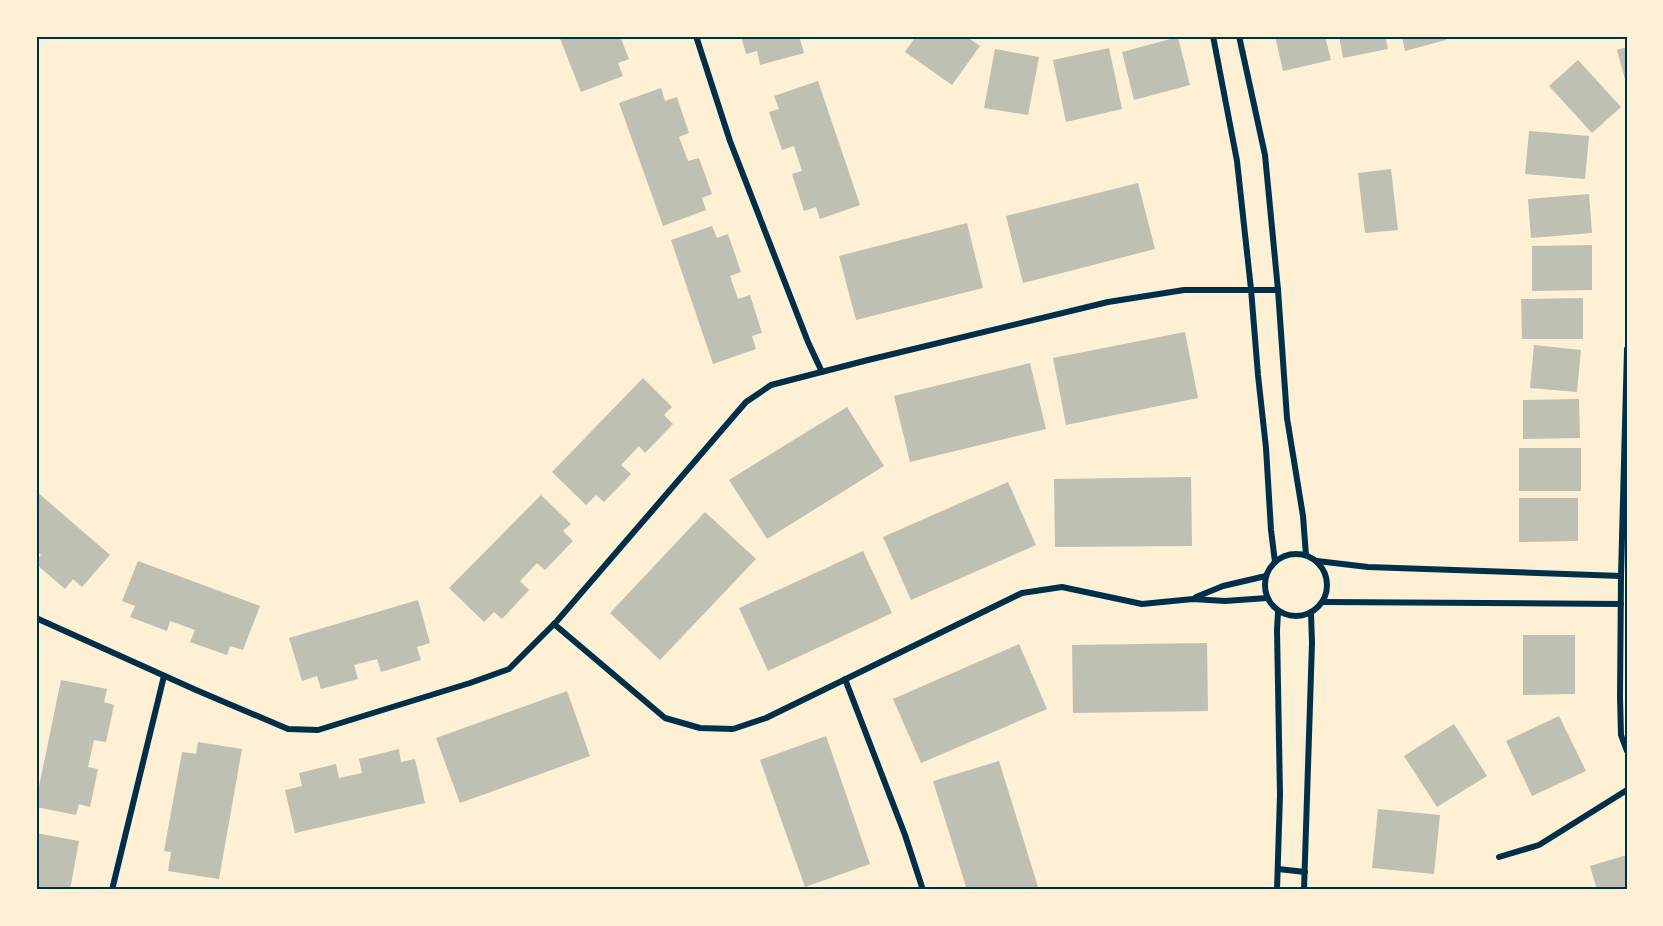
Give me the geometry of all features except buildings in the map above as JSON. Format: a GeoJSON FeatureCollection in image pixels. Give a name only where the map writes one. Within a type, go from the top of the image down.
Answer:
{"type":"FeatureCollection","features":[{"type":"Feature","properties":{"kind":"street"},"geometry":{"type":"LineString","coordinates":[[696,36],[730,141],[808,342],[822,372]]}},
{"type":"Feature","properties":{"kind":"street"},"geometry":{"type":"LineString","coordinates":[[1213,36],[1237,161],[1251,289],[1275,562]]}},
{"type":"Feature","properties":{"kind":"street"},"geometry":{"type":"LineString","coordinates":[[1239,36],[1265,155],[1287,418],[1303,516],[1306,555]]}},
{"type":"Feature","properties":{"kind":"street"},"geometry":{"type":"LineString","coordinates":[[36,618],[288,729],[318,730],[509,669],[554,624],[746,402],[771,385],[1108,302],[1184,290],[1278,290]]}},
{"type":"Feature","properties":{"kind":"street"},"geometry":{"type":"LineString","coordinates":[[1627,349],[1620,604],[1621,735],[1627,752]]}},
{"type":"Feature","properties":{"kind":"street"},"geometry":{"type":"LineString","coordinates":[[1317,561],[1326,574],[1328,588],[1323,602],[1311,614],[1294,617],[1278,612],[1267,598],[1266,576],[1275,562],[1285,556],[1296,554],[1306,555],[1317,561],[1368,567],[1621,576]]}},
{"type":"Feature","properties":{"kind":"street"},"geometry":{"type":"LineString","coordinates":[[1193,599],[1223,586],[1266,576]]}},
{"type":"Feature","properties":{"kind":"street"},"geometry":{"type":"LineString","coordinates":[[554,624],[665,718],[700,728],[733,729],[766,718],[1022,593],[1062,587],[1142,604],[1193,599],[1225,601],[1267,598]]}},
{"type":"Feature","properties":{"kind":"street"},"geometry":{"type":"LineString","coordinates":[[1323,602],[1620,604]]}},
{"type":"Feature","properties":{"kind":"street"},"geometry":{"type":"LineString","coordinates":[[1277,890],[1280,795],[1278,612]]}},
{"type":"Feature","properties":{"kind":"street"},"geometry":{"type":"LineString","coordinates":[[1304,890],[1311,614]]}},
{"type":"Feature","properties":{"kind":"street"},"geometry":{"type":"LineString","coordinates":[[111,890],[164,676]]}},
{"type":"Feature","properties":{"kind":"street"},"geometry":{"type":"LineString","coordinates":[[845,679],[905,835],[923,890]]}},
{"type":"Feature","properties":{"kind":"street"},"geometry":{"type":"LineString","coordinates":[[1499,857],[1539,845],[1627,790]]}},
{"type":"Feature","properties":{"kind":"street"},"geometry":{"type":"LineString","coordinates":[[1278,869],[1305,872]]}}]}
